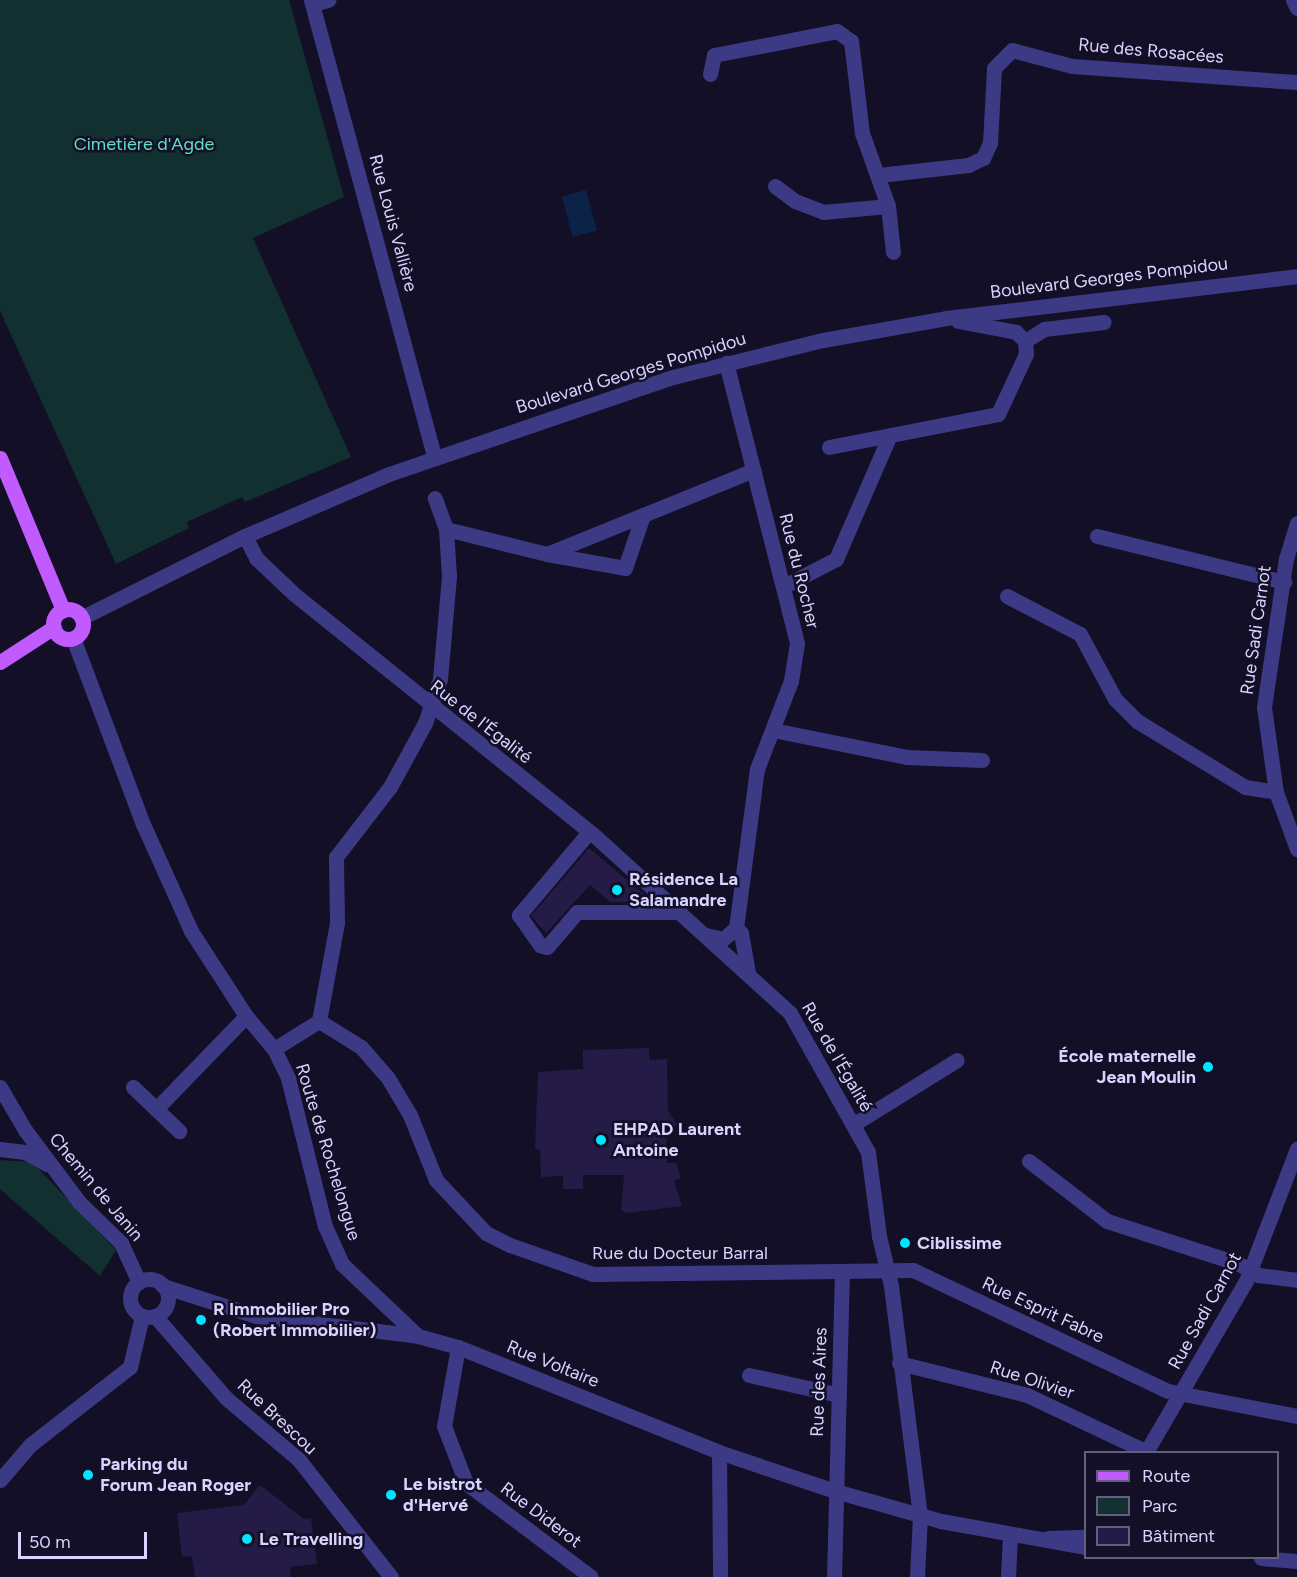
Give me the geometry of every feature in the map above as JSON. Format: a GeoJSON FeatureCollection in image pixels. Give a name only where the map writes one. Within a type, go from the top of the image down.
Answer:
{"type":"FeatureCollection","features":[{"type":"Feature","properties":{"kind":"main road"},"geometry":{"type":"LineString","coordinates":[[0,458],[63,610]]}},
{"type":"Feature","properties":{"kind":"main road"},"geometry":{"type":"LineString","coordinates":[[54,627],[63,638],[73,638],[80,632],[81,618],[76,611],[63,610]]}},
{"type":"Feature","properties":{"kind":"main road"},"geometry":{"type":"LineString","coordinates":[[0,662],[54,627],[63,610]]}},
{"type":"Feature","properties":{"kind":"street"},"geometry":{"type":"LineString","coordinates":[[312,2],[328,0]]}},
{"type":"Feature","properties":{"kind":"street"},"geometry":{"type":"LineString","coordinates":[[1293,0],[1297,8]]}},
{"type":"Feature","properties":{"kind":"street","name":"Rue Louis Vallière"},"geometry":{"type":"LineString","coordinates":[[312,2],[434,457]]}},
{"type":"Feature","properties":{"kind":"street"},"geometry":{"type":"LineString","coordinates":[[710,74],[714,55],[837,31],[851,41],[862,134],[888,206],[893,252]]}},
{"type":"Feature","properties":{"kind":"street","name":"Rue des Rosacées"},"geometry":{"type":"LineString","coordinates":[[879,176],[968,165],[983,158],[990,143],[994,68],[1012,50],[1072,66],[1297,82]]}},
{"type":"Feature","properties":{"kind":"street"},"geometry":{"type":"LineString","coordinates":[[775,186],[795,201],[823,212],[888,206]]}},
{"type":"Feature","properties":{"kind":"street","name":"Boulevard Georges Pompidou"},"geometry":{"type":"LineString","coordinates":[[81,618],[245,536],[434,457],[726,363],[946,318],[1297,276]]}},
{"type":"Feature","properties":{"kind":"street"},"geometry":{"type":"LineString","coordinates":[[829,447],[998,414],[1026,354],[1025,341],[1016,332],[946,318]]}},
{"type":"Feature","properties":{"kind":"street"},"geometry":{"type":"LineString","coordinates":[[1025,341],[1044,329],[1104,322]]}},
{"type":"Feature","properties":{"kind":"street","name":"Rue du Rocher"},"geometry":{"type":"LineString","coordinates":[[726,363],[795,629],[791,681],[757,769],[736,928],[741,933],[748,972]]}},
{"type":"Feature","properties":{"kind":"street"},"geometry":{"type":"LineString","coordinates":[[784,586],[836,559],[890,435]]}},
{"type":"Feature","properties":{"kind":"street"},"geometry":{"type":"LineString","coordinates":[[548,554],[754,470]]}},
{"type":"Feature","properties":{"kind":"street"},"geometry":{"type":"LineString","coordinates":[[274,1049],[319,1021],[337,923],[336,857],[390,787],[430,707],[440,679],[447,627],[446,529],[435,498]]}},
{"type":"Feature","properties":{"kind":"street"},"geometry":{"type":"LineString","coordinates":[[446,529],[548,554],[626,568],[643,515]]}},
{"type":"Feature","properties":{"kind":"street","name":"Rue Sadi Carnot"},"geometry":{"type":"LineString","coordinates":[[1297,523],[1284,582],[1264,706],[1276,792],[1297,849]]}},
{"type":"Feature","properties":{"kind":"street","name":"Rue de l'Égalité"},"geometry":{"type":"LineString","coordinates":[[245,536],[256,558],[294,594],[430,707],[589,832],[706,934],[790,1013],[868,1152],[887,1271],[909,1452],[920,1515],[917,1577]]}},
{"type":"Feature","properties":{"kind":"street"},"geometry":{"type":"LineString","coordinates":[[1096,536],[1284,582]]}},
{"type":"Feature","properties":{"kind":"street"},"geometry":{"type":"LineString","coordinates":[[1007,596],[1080,634],[1115,699],[1137,721],[1245,787],[1276,792]]}},
{"type":"Feature","properties":{"kind":"street","name":"Route de Rochelongue"},"geometry":{"type":"LineString","coordinates":[[73,638],[143,824],[191,931],[246,1016],[274,1049],[288,1078],[325,1226],[342,1264],[418,1336]]}},
{"type":"Feature","properties":{"kind":"street"},"geometry":{"type":"LineString","coordinates":[[772,730],[907,758],[982,760]]}},
{"type":"Feature","properties":{"kind":"street"},"geometry":{"type":"LineString","coordinates":[[589,832],[519,915],[540,945],[547,947],[577,912],[680,912]]}},
{"type":"Feature","properties":{"kind":"street"},"geometry":{"type":"LineString","coordinates":[[706,934],[723,939],[736,928]]}},
{"type":"Feature","properties":{"kind":"street"},"geometry":{"type":"LineString","coordinates":[[156,1109],[246,1016]]}},
{"type":"Feature","properties":{"kind":"street","name":"Rue du Docteur Barral"},"geometry":{"type":"LineString","coordinates":[[319,1021],[361,1047],[388,1078],[410,1115],[436,1180],[486,1233],[510,1245],[593,1274],[887,1271]]}},
{"type":"Feature","properties":{"kind":"street"},"geometry":{"type":"LineString","coordinates":[[854,1124],[957,1060]]}},
{"type":"Feature","properties":{"kind":"street","name":"Chemin de Janin"},"geometry":{"type":"LineString","coordinates":[[0,1087],[52,1167],[79,1202],[121,1243],[139,1282]]}},
{"type":"Feature","properties":{"kind":"street"},"geometry":{"type":"LineString","coordinates":[[133,1087],[179,1131]]}},
{"type":"Feature","properties":{"kind":"street"},"geometry":{"type":"LineString","coordinates":[[0,1149],[25,1152],[52,1167]]}},
{"type":"Feature","properties":{"kind":"street","name":"Rue Sadi Carnot"},"geometry":{"type":"LineString","coordinates":[[1148,1451],[1251,1270],[1293,1175],[1297,1149]]}},
{"type":"Feature","properties":{"kind":"street"},"geometry":{"type":"LineString","coordinates":[[1029,1161],[1107,1221],[1251,1270],[1297,1280]]}},
{"type":"Feature","properties":{"kind":"street","name":"Rue Esprit Fabre"},"geometry":{"type":"LineString","coordinates":[[887,1271],[913,1270],[1180,1395],[1297,1416]]}},
{"type":"Feature","properties":{"kind":"street","name":"Rue des Aires"},"geometry":{"type":"LineString","coordinates":[[834,1577],[842,1273]]}},
{"type":"Feature","properties":{"kind":"street"},"geometry":{"type":"LineString","coordinates":[[0,1480],[30,1445],[130,1367],[149,1316],[167,1303],[163,1286],[152,1280],[139,1282],[130,1300],[149,1316]]}},
{"type":"Feature","properties":{"kind":"street","name":"Rue Voltaire"},"geometry":{"type":"LineString","coordinates":[[163,1286],[256,1316],[418,1336],[458,1347],[719,1452],[836,1491],[920,1515],[1010,1534],[1042,1538]]}},
{"type":"Feature","properties":{"kind":"street","name":"Rue Brescou"},"geometry":{"type":"LineString","coordinates":[[149,1316],[226,1398],[299,1460],[391,1577]]}},
{"type":"Feature","properties":{"kind":"street","name":"Rue Diderot"},"geometry":{"type":"LineString","coordinates":[[458,1347],[444,1426],[466,1483],[591,1577]]}},
{"type":"Feature","properties":{"kind":"street","name":"Rue Olivier"},"geometry":{"type":"LineString","coordinates":[[899,1363],[1027,1395],[1145,1451]]}},
{"type":"Feature","properties":{"kind":"street"},"geometry":{"type":"LineString","coordinates":[[749,1375],[839,1395]]}},
{"type":"Feature","properties":{"kind":"street"},"geometry":{"type":"LineString","coordinates":[[719,1452],[720,1577]]}},
{"type":"Feature","properties":{"kind":"street"},"geometry":{"type":"LineString","coordinates":[[1008,1577],[1010,1534]]}},
{"type":"Feature","properties":{"kind":"street"},"geometry":{"type":"LineString","coordinates":[[1042,1538],[1084,1537]]}},
{"type":"Feature","properties":{"kind":"street"},"geometry":{"type":"LineString","coordinates":[[1042,1538],[1068,1547],[1084,1547]]}},
{"type":"Feature","properties":{"kind":"street"},"geometry":{"type":"LineString","coordinates":[[1279,1559],[1297,1561]]}},
{"type":"Feature","properties":{"kind":"green space","name":"Cimetière d'Agde"},"geometry":{"type":"Polygon","coordinates":[[[0,0],[289,0],[344,197],[253,238],[351,457],[245,502],[242,497],[187,522],[189,528],[116,564],[0,311],[0,0]]]}},
{"type":"Feature","properties":{"kind":"green space"},"geometry":{"type":"Polygon","coordinates":[[[0,1160],[32,1162],[116,1250],[100,1276],[0,1189],[0,1160]]]}},
{"type":"Feature","properties":{"kind":"water"},"geometry":{"type":"Polygon","coordinates":[[[586,190],[597,231],[573,237],[562,196],[586,190]]]}},
{"type":"Feature","properties":{"kind":"building","name":"Résidence La Salamandre"},"geometry":{"type":"Polygon","coordinates":[[[589,848],[653,902],[610,902],[590,885],[546,933],[531,916],[589,848]]]}},
{"type":"Feature","properties":{"kind":"building","name":"EHPAD Laurent Antoine"},"geometry":{"type":"Polygon","coordinates":[[[649,1048],[650,1060],[667,1059],[668,1110],[677,1125],[666,1131],[667,1163],[676,1163],[681,1178],[674,1181],[682,1206],[627,1213],[621,1210],[624,1175],[583,1175],[583,1189],[563,1189],[563,1176],[541,1177],[540,1149],[535,1149],[538,1072],[583,1069],[583,1050],[649,1048]]]}},
{"type":"Feature","properties":{"kind":"building","name":"Le Travelling"},"geometry":{"type":"Polygon","coordinates":[[[260,1485],[304,1519],[311,1518],[317,1564],[290,1567],[291,1577],[195,1577],[192,1556],[182,1557],[177,1513],[244,1505],[260,1485]]]}},
{"type":"Feature","properties":{"kind":"place","name":"Résidence La Salamandre"},"geometry":{"type":"Point","coordinates":[617,890]}},
{"type":"Feature","properties":{"kind":"place","name":"École maternelle Jean Moulin"},"geometry":{"type":"Point","coordinates":[1208,1067]}},
{"type":"Feature","properties":{"kind":"place","name":"EHPAD Laurent Antoine"},"geometry":{"type":"Point","coordinates":[601,1140]}},
{"type":"Feature","properties":{"kind":"place","name":"Ciblissime"},"geometry":{"type":"Point","coordinates":[905,1243]}},
{"type":"Feature","properties":{"kind":"place","name":"R Immobilier Pro (Robert Immobilier)"},"geometry":{"type":"Point","coordinates":[201,1320]}},
{"type":"Feature","properties":{"kind":"place","name":"Parking du Forum Jean Roger"},"geometry":{"type":"Point","coordinates":[88,1475]}},
{"type":"Feature","properties":{"kind":"place","name":"Le bistrot d'Hervé"},"geometry":{"type":"Point","coordinates":[391,1495]}},
{"type":"Feature","properties":{"kind":"place","name":"Le Travelling"},"geometry":{"type":"Point","coordinates":[247,1539]}}]}
